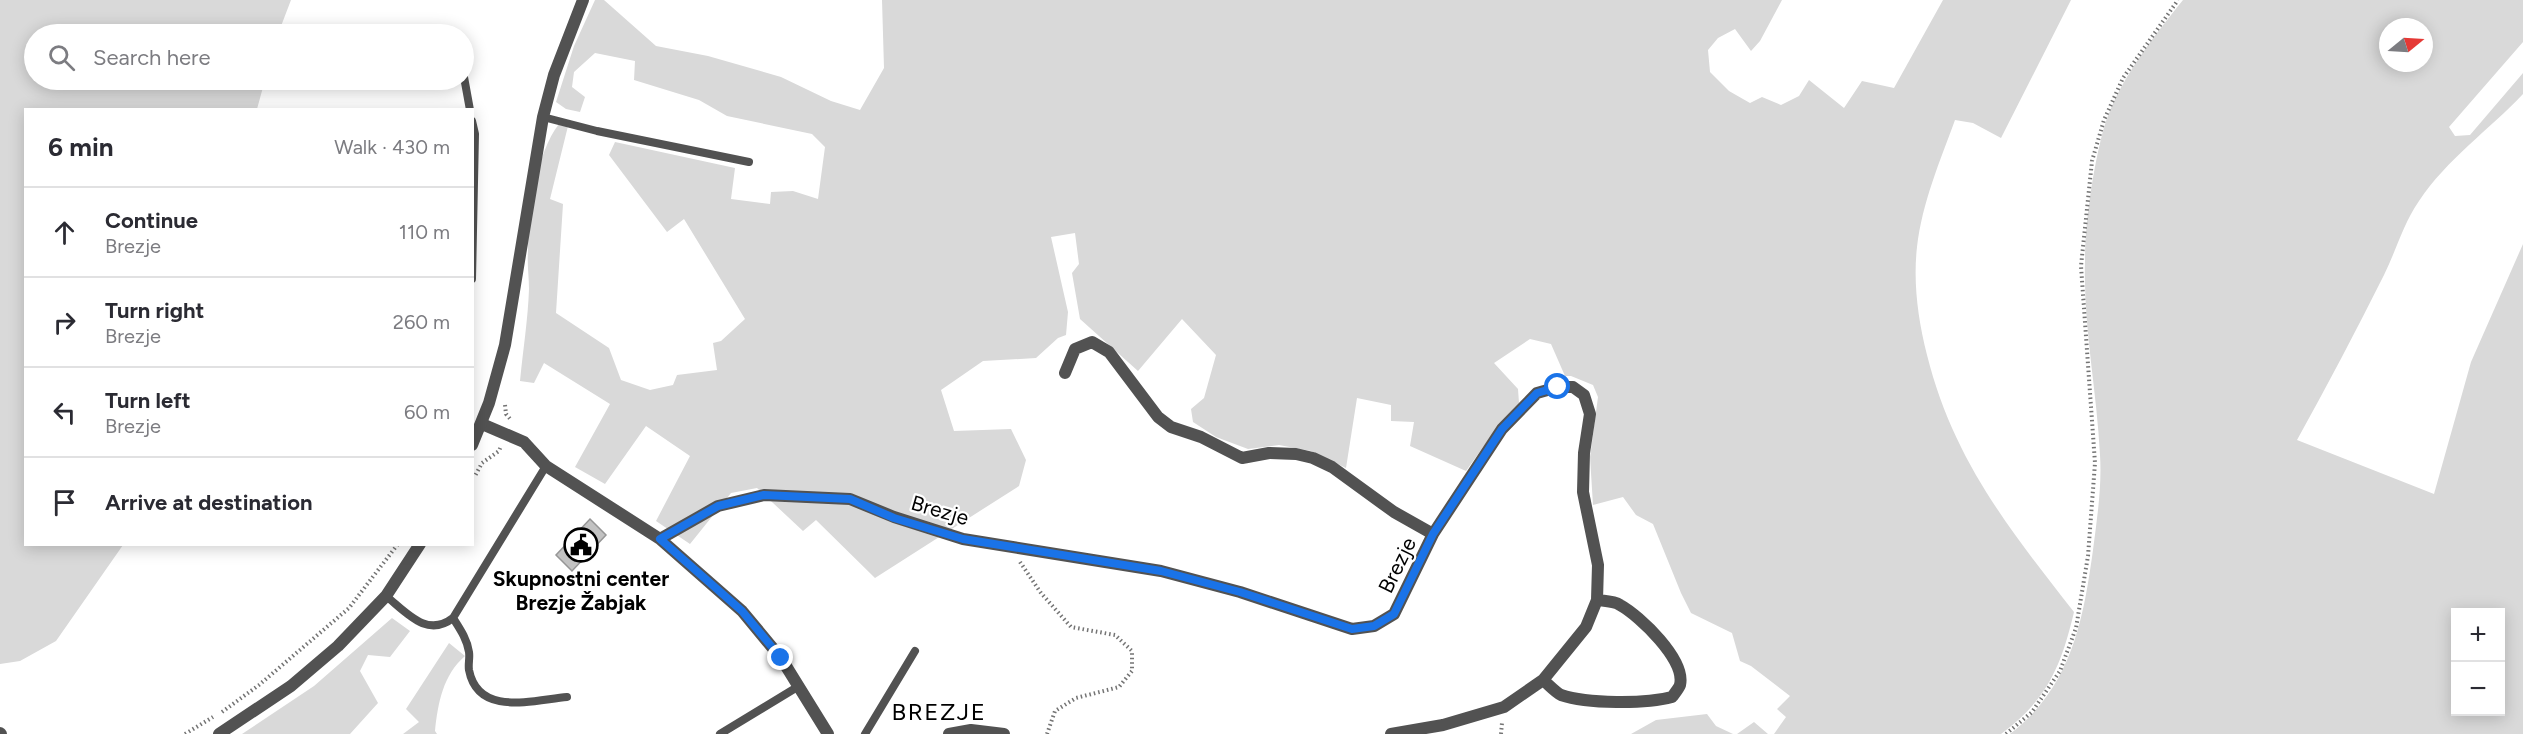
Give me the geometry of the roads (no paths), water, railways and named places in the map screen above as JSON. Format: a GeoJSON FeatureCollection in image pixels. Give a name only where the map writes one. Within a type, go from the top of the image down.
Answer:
{"type":"FeatureCollection","features":[{"type":"Feature","properties":{"kind":"street"},"geometry":{"type":"LineString","coordinates":[[583,0],[554,75],[543,117],[505,345],[477,422],[524,442],[546,466],[660,539],[742,611],[781,658],[828,734]]}},
{"type":"Feature","properties":{"kind":"street"},"geometry":{"type":"LineString","coordinates":[[1065,373],[1075,349],[1092,342],[1109,352],[1158,417],[1171,427],[1201,436],[1242,458],[1269,453],[1296,454],[1313,458],[1332,466],[1394,512],[1433,534]]}},
{"type":"Feature","properties":{"kind":"street","name":"Brezje"},"geometry":{"type":"LineString","coordinates":[[660,539],[718,506],[764,495],[850,499],[894,518],[963,539],[1008,544],[1161,571],[1240,592],[1352,629],[1374,626],[1394,614],[1433,534],[1502,429],[1537,393],[1558,387],[1573,387],[1584,395],[1590,414],[1584,453],[1583,492],[1598,566],[1598,600],[1586,627],[1544,680],[1504,707],[1443,726],[1390,734]]}},
{"type":"Feature","properties":{"kind":"street"},"geometry":{"type":"LineString","coordinates":[[219,734],[291,686],[338,646],[386,596],[419,546]]}},
{"type":"Feature","properties":{"kind":"street"},"geometry":{"type":"LineString","coordinates":[[1544,680],[1559,694],[1584,700],[1656,701],[1672,697],[1680,685],[1679,673],[1674,660],[1655,633],[1619,604],[1598,600]]}},
{"type":"Feature","properties":{"kind":"street"},"geometry":{"type":"LineString","coordinates":[[949,734],[970,730],[1004,734]]}},
{"type":"Feature","properties":{"kind":"lane"},"geometry":{"type":"LineString","coordinates":[[466,90],[470,108]]}},
{"type":"Feature","properties":{"kind":"lane"},"geometry":{"type":"LineString","coordinates":[[543,117],[597,131],[749,162]]}},
{"type":"Feature","properties":{"kind":"lane"},"geometry":{"type":"LineString","coordinates":[[474,130],[474,182]]}},
{"type":"Feature","properties":{"kind":"lane"},"geometry":{"type":"LineString","coordinates":[[386,596],[417,621],[431,627],[443,626],[453,618],[546,466]]}},
{"type":"Feature","properties":{"kind":"lane"},"geometry":{"type":"LineString","coordinates":[[453,618],[466,640],[469,652],[468,669],[473,684],[484,696],[502,703],[567,697]]}},
{"type":"Feature","properties":{"kind":"lane"},"geometry":{"type":"LineString","coordinates":[[865,734],[915,651]]}},
{"type":"Feature","properties":{"kind":"lane"},"geometry":{"type":"LineString","coordinates":[[720,734],[799,686]]}},
{"type":"Feature","properties":{"kind":"place","name":"Skupnostni center Brezje Žabjak"},"geometry":{"type":"Point","coordinates":[581,545]}},
{"type":"Feature","properties":{"kind":"district","name":"BREZJE"},"geometry":{"type":"Point","coordinates":[939,711]}}]}
